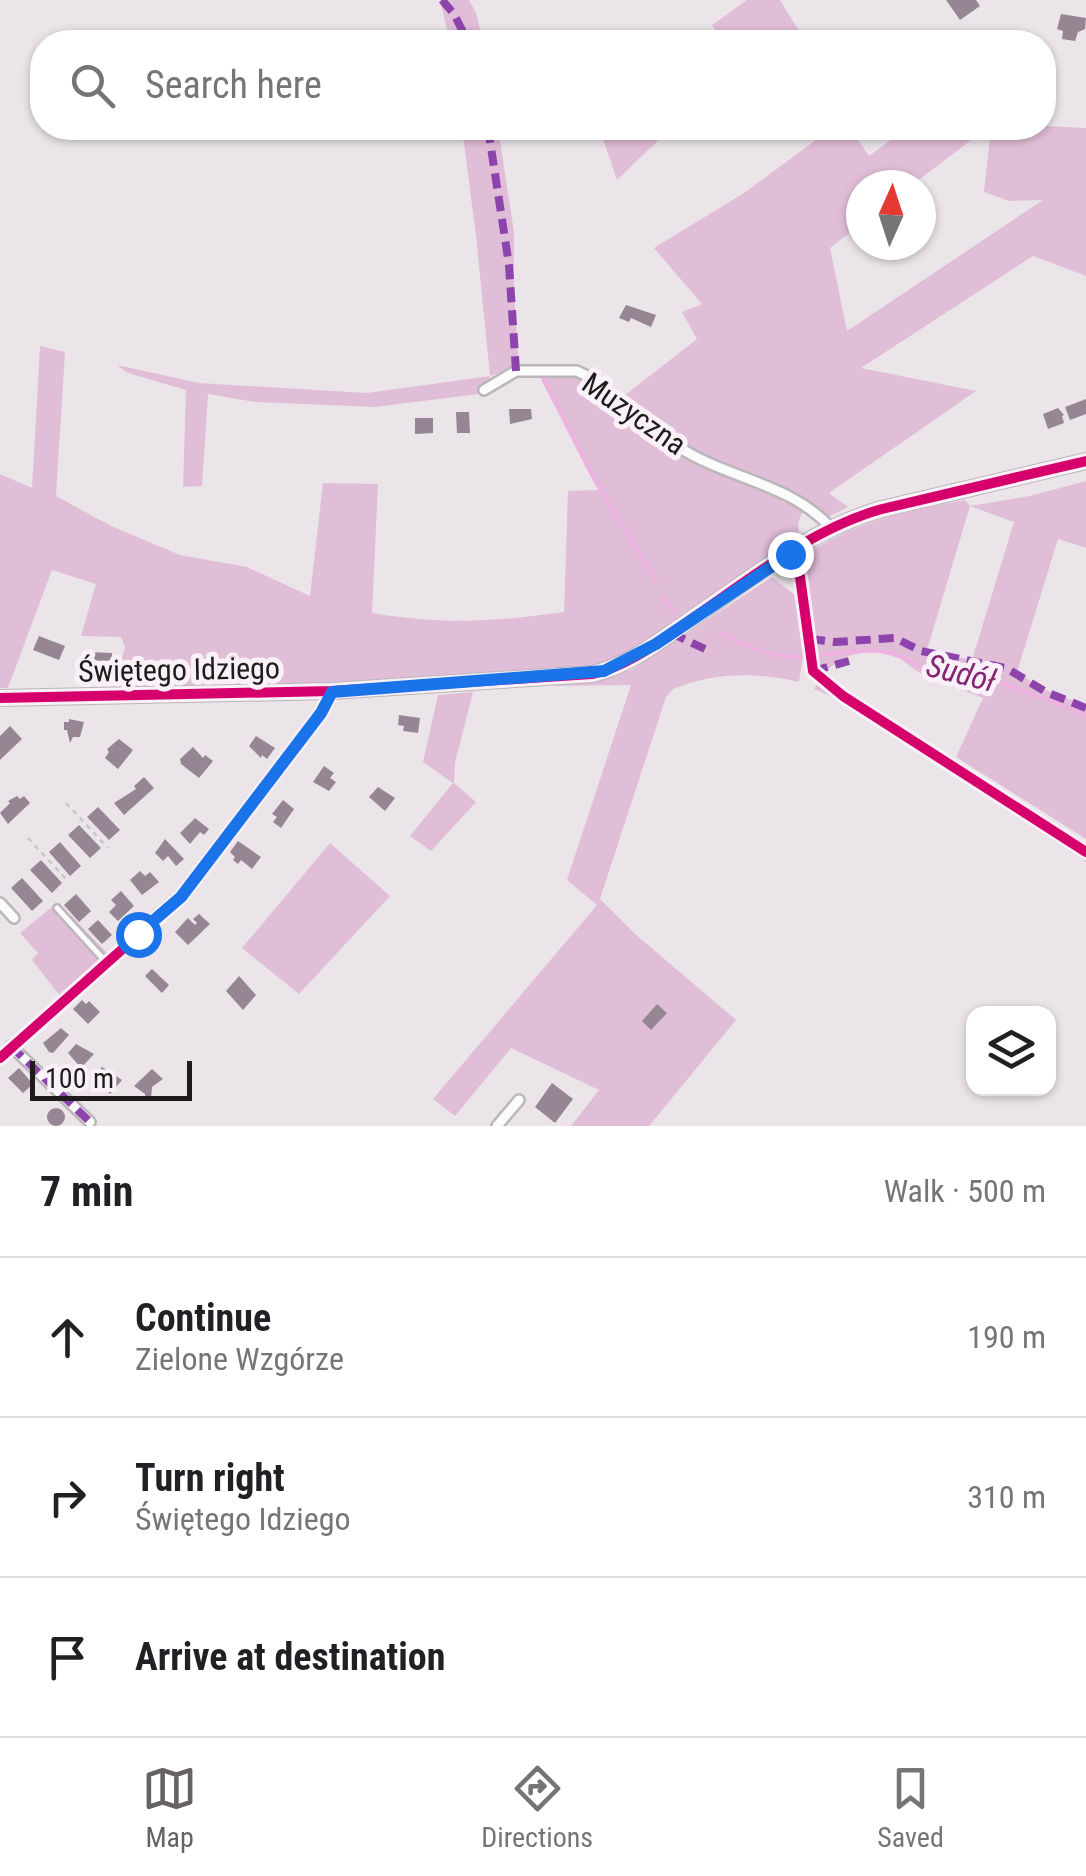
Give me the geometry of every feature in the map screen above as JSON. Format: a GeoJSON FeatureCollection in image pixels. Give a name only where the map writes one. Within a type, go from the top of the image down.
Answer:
{"type":"FeatureCollection","features":[{"type":"Feature","properties":{"kind":"street","name":"Muzyczna"},"geometry":{"type":"LineString","coordinates":[[484,390],[516,371],[585,374],[663,438],[728,474],[790,494],[831,528]]}},
{"type":"Feature","properties":{"kind":"street","name":"Świętego Idziego"},"geometry":{"type":"LineString","coordinates":[[0,698],[332,692],[604,671],[656,644],[831,528],[882,509],[1086,461]]}},
{"type":"Feature","properties":{"kind":"street"},"geometry":{"type":"LineString","coordinates":[[0,1058],[181,897],[321,713],[332,692]]}},
{"type":"Feature","properties":{"kind":"street"},"geometry":{"type":"LineString","coordinates":[[0,903],[14,918]]}},
{"type":"Feature","properties":{"kind":"street"},"geometry":{"type":"LineString","coordinates":[[11,1046],[90,1122]]}},
{"type":"Feature","properties":{"kind":"street"},"geometry":{"type":"LineString","coordinates":[[497,1126],[519,1100]]}},
{"type":"Feature","properties":{"kind":"lane"},"geometry":{"type":"LineString","coordinates":[[56,908],[106,962]]}},
{"type":"Feature","properties":{"kind":"path"},"geometry":{"type":"LineString","coordinates":[[66,803],[108,848]]}},
{"type":"Feature","properties":{"kind":"path"},"geometry":{"type":"LineString","coordinates":[[28,838],[66,879]]}},
{"type":"Feature","properties":{"kind":"shaded area"},"geometry":{"type":"Polygon","coordinates":[[[440,0],[469,0],[480,30],[447,30],[440,0]]]}},
{"type":"Feature","properties":{"kind":"shaded area"},"geometry":{"type":"Polygon","coordinates":[[[747,0],[780,0],[798,30],[716,30],[712,25],[747,0]]]}},
{"type":"Feature","properties":{"kind":"shaded area"},"geometry":{"type":"Polygon","coordinates":[[[1056,127],[1086,128],[1086,276],[1033,256],[861,368],[976,391],[829,493],[848,507],[826,518],[791,494],[700,456],[620,399],[697,339],[682,312],[702,304],[654,248],[744,193],[816,140],[858,140],[869,156],[891,140],[971,140],[932,170],[846,170],[846,236],[830,248],[847,331],[1043,200],[1009,201],[984,192],[990,140],[1056,140],[1056,127]]]}},
{"type":"Feature","properties":{"kind":"shaded area"},"geometry":{"type":"Polygon","coordinates":[[[464,140],[500,140],[514,232],[519,367],[490,376],[464,140]]]}},
{"type":"Feature","properties":{"kind":"shaded area"},"geometry":{"type":"Polygon","coordinates":[[[603,140],[659,140],[617,180],[603,140]]]}},
{"type":"Feature","properties":{"kind":"shaded area"},"geometry":{"type":"Polygon","coordinates":[[[40,346],[65,352],[56,496],[111,526],[180,555],[247,567],[310,596],[323,483],[378,484],[372,613],[468,621],[564,612],[568,491],[598,490],[539,375],[579,376],[692,460],[779,494],[804,508],[798,523],[799,538],[620,660],[592,668],[334,686],[113,689],[125,647],[121,637],[81,636],[96,584],[52,570],[8,688],[0,688],[0,474],[32,488],[40,346]]]}},
{"type":"Feature","properties":{"kind":"shaded area"},"geometry":{"type":"Polygon","coordinates":[[[117,365],[199,383],[367,393],[490,376],[486,393],[375,407],[255,402],[208,394],[202,486],[183,487],[186,390],[128,373],[117,365]]]}},
{"type":"Feature","properties":{"kind":"shaded area"},"geometry":{"type":"Polygon","coordinates":[[[1086,481],[1086,548],[1058,539],[1017,672],[1039,687],[1086,706],[1086,839],[956,757],[983,698],[933,679],[889,655],[869,652],[850,656],[826,672],[816,663],[800,558],[860,526],[899,514],[965,500],[970,506],[1086,481]],[[970,506],[927,650],[972,660],[1014,522],[970,506]]]}},
{"type":"Feature","properties":{"kind":"shaded area"},"geometry":{"type":"Polygon","coordinates":[[[772,577],[796,596],[805,644],[799,682],[736,675],[704,679],[673,689],[666,697],[600,899],[736,1020],[649,1126],[571,1126],[599,1090],[511,1048],[455,1116],[433,1099],[597,905],[567,880],[631,685],[551,686],[609,678],[633,669],[772,577]]]}},
{"type":"Feature","properties":{"kind":"shaded area"},"geometry":{"type":"Polygon","coordinates":[[[819,682],[1086,857],[1086,862],[833,697],[814,689],[819,682]]]}},
{"type":"Feature","properties":{"kind":"shaded area"},"geometry":{"type":"Polygon","coordinates":[[[473,692],[455,763],[454,783],[476,802],[431,851],[410,836],[453,783],[423,762],[438,695],[473,692]]]}},
{"type":"Feature","properties":{"kind":"shaded area"},"geometry":{"type":"Polygon","coordinates":[[[330,843],[390,896],[299,994],[242,948],[330,843]]]}},
{"type":"Feature","properties":{"kind":"shaded area"},"geometry":{"type":"Polygon","coordinates":[[[58,902],[108,954],[61,997],[32,960],[38,953],[20,933],[58,902]]]}},
{"type":"Feature","properties":{"kind":"building"},"geometry":{"type":"Polygon","coordinates":[[[946,0],[976,0],[980,6],[960,20],[946,0]]]}},
{"type":"Feature","properties":{"kind":"building"},"geometry":{"type":"Polygon","coordinates":[[[1061,14],[1086,18],[1085,29],[1078,32],[1075,41],[1062,39],[1063,31],[1057,29],[1061,14]]]}},
{"type":"Feature","properties":{"kind":"building"},"geometry":{"type":"Polygon","coordinates":[[[626,305],[656,315],[651,327],[631,318],[629,322],[619,318],[626,305]]]}},
{"type":"Feature","properties":{"kind":"building"},"geometry":{"type":"Polygon","coordinates":[[[1086,399],[1086,414],[1070,420],[1065,407],[1086,399]]]}},
{"type":"Feature","properties":{"kind":"building"},"geometry":{"type":"Polygon","coordinates":[[[1058,408],[1064,423],[1048,429],[1043,414],[1058,408]]]}},
{"type":"Feature","properties":{"kind":"building"},"geometry":{"type":"Polygon","coordinates":[[[509,409],[531,409],[532,419],[510,424],[509,409]]]}},
{"type":"Feature","properties":{"kind":"building"},"geometry":{"type":"Polygon","coordinates":[[[456,412],[469,412],[470,433],[457,433],[456,412]]]}},
{"type":"Feature","properties":{"kind":"building"},"geometry":{"type":"Polygon","coordinates":[[[415,418],[433,418],[433,433],[415,434],[415,418]]]}},
{"type":"Feature","properties":{"kind":"building"},"geometry":{"type":"Polygon","coordinates":[[[39,636],[65,646],[59,660],[33,650],[39,636]]]}},
{"type":"Feature","properties":{"kind":"building"},"geometry":{"type":"Polygon","coordinates":[[[86,652],[112,653],[112,669],[86,670],[86,652]]]}},
{"type":"Feature","properties":{"kind":"building"},"geometry":{"type":"Polygon","coordinates":[[[399,715],[420,718],[418,733],[403,731],[404,726],[398,725],[399,715]]]}},
{"type":"Feature","properties":{"kind":"building"},"geometry":{"type":"Polygon","coordinates":[[[64,722],[84,722],[80,737],[73,737],[70,743],[64,730],[64,722]]]}},
{"type":"Feature","properties":{"kind":"building"},"geometry":{"type":"Polygon","coordinates":[[[10,726],[22,739],[0,760],[0,736],[10,726]]]}},
{"type":"Feature","properties":{"kind":"building"},"geometry":{"type":"Polygon","coordinates":[[[256,736],[275,748],[267,759],[249,746],[256,736]]]}},
{"type":"Feature","properties":{"kind":"building"},"geometry":{"type":"Polygon","coordinates":[[[119,739],[133,750],[118,769],[105,758],[107,749],[119,739]]]}},
{"type":"Feature","properties":{"kind":"building"},"geometry":{"type":"Polygon","coordinates":[[[193,747],[203,758],[205,755],[213,761],[199,778],[180,759],[193,747]]]}},
{"type":"Feature","properties":{"kind":"building"},"geometry":{"type":"Polygon","coordinates":[[[324,766],[334,773],[330,778],[336,782],[329,791],[313,782],[324,766]]]}},
{"type":"Feature","properties":{"kind":"building"},"geometry":{"type":"Polygon","coordinates":[[[144,777],[154,788],[124,815],[114,803],[136,789],[134,786],[144,777]]]}},
{"type":"Feature","properties":{"kind":"building"},"geometry":{"type":"Polygon","coordinates":[[[378,787],[395,798],[385,811],[369,797],[378,787]]]}},
{"type":"Feature","properties":{"kind":"building"},"geometry":{"type":"Polygon","coordinates":[[[17,796],[24,796],[30,803],[8,824],[0,813],[17,796]]]}},
{"type":"Feature","properties":{"kind":"building"},"geometry":{"type":"Polygon","coordinates":[[[283,800],[294,809],[281,828],[273,822],[277,817],[272,814],[283,800]]]}},
{"type":"Feature","properties":{"kind":"building"},"geometry":{"type":"Polygon","coordinates":[[[98,807],[120,830],[109,840],[87,817],[98,807]]]}},
{"type":"Feature","properties":{"kind":"building"},"geometry":{"type":"Polygon","coordinates":[[[195,818],[209,829],[204,835],[200,832],[190,844],[180,833],[195,818]]]}},
{"type":"Feature","properties":{"kind":"building"},"geometry":{"type":"Polygon","coordinates":[[[79,825],[101,848],[90,858],[68,835],[79,825]]]}},
{"type":"Feature","properties":{"kind":"building"},"geometry":{"type":"Polygon","coordinates":[[[165,839],[184,859],[176,866],[168,856],[163,861],[155,853],[165,839]]]}},
{"type":"Feature","properties":{"kind":"building"},"geometry":{"type":"Polygon","coordinates":[[[238,841],[261,857],[252,869],[241,860],[238,864],[233,860],[230,852],[238,841]]]}},
{"type":"Feature","properties":{"kind":"building"},"geometry":{"type":"Polygon","coordinates":[[[60,842],[81,866],[70,876],[49,852],[60,842]]]}},
{"type":"Feature","properties":{"kind":"building"},"geometry":{"type":"Polygon","coordinates":[[[41,860],[62,883],[52,893],[30,870],[41,860]]]}},
{"type":"Feature","properties":{"kind":"building"},"geometry":{"type":"Polygon","coordinates":[[[140,871],[145,876],[150,872],[159,882],[142,895],[130,880],[140,871]]]}},
{"type":"Feature","properties":{"kind":"building"},"geometry":{"type":"Polygon","coordinates":[[[22,878],[43,901],[32,911],[11,888],[22,878]]]}},
{"type":"Feature","properties":{"kind":"building"},"geometry":{"type":"Polygon","coordinates":[[[121,891],[134,906],[118,921],[109,912],[116,905],[111,900],[121,891]]]}},
{"type":"Feature","properties":{"kind":"building"},"geometry":{"type":"Polygon","coordinates":[[[76,894],[91,911],[79,922],[64,905],[76,894]]]}},
{"type":"Feature","properties":{"kind":"building"},"geometry":{"type":"Polygon","coordinates":[[[199,914],[210,924],[188,945],[175,932],[188,918],[195,925],[193,919],[199,914]]]}},
{"type":"Feature","properties":{"kind":"building"},"geometry":{"type":"Polygon","coordinates":[[[98,920],[112,935],[102,944],[88,929],[98,920]]]}},
{"type":"Feature","properties":{"kind":"building"},"geometry":{"type":"Polygon","coordinates":[[[152,969],[169,985],[162,993],[145,976],[152,969]]]}},
{"type":"Feature","properties":{"kind":"building"},"geometry":{"type":"Polygon","coordinates":[[[239,976],[256,995],[243,1010],[226,991],[239,976]]]}},
{"type":"Feature","properties":{"kind":"building"},"geometry":{"type":"Polygon","coordinates":[[[82,1000],[86,1004],[89,1001],[100,1012],[88,1024],[73,1009],[82,1000]]]}},
{"type":"Feature","properties":{"kind":"building"},"geometry":{"type":"Polygon","coordinates":[[[657,1004],[667,1013],[651,1030],[642,1021],[657,1004]]]}},
{"type":"Feature","properties":{"kind":"building"},"geometry":{"type":"Polygon","coordinates":[[[61,1028],[69,1035],[53,1053],[49,1052],[43,1043],[61,1028]]]}},
{"type":"Feature","properties":{"kind":"building"},"geometry":{"type":"Polygon","coordinates":[[[76,1044],[94,1054],[81,1068],[68,1053],[76,1044]]]}},
{"type":"Feature","properties":{"kind":"building"},"geometry":{"type":"Polygon","coordinates":[[[102,1067],[122,1080],[110,1094],[94,1076],[102,1067]]]}},
{"type":"Feature","properties":{"kind":"building"},"geometry":{"type":"Polygon","coordinates":[[[19,1068],[33,1084],[23,1093],[8,1078],[19,1068]]]}},
{"type":"Feature","properties":{"kind":"building"},"geometry":{"type":"Polygon","coordinates":[[[152,1069],[163,1079],[152,1087],[151,1098],[146,1100],[145,1094],[134,1086],[152,1069]]]}},
{"type":"Feature","properties":{"kind":"building"},"geometry":{"type":"Polygon","coordinates":[[[552,1083],[573,1099],[555,1123],[535,1107],[552,1083]]]}},
{"type":"Feature","properties":{"kind":"building"},"geometry":{"type":"Polygon","coordinates":[[[56,1108],[63,1110],[63,1124],[56,1126],[49,1124],[47,1117],[49,1110],[56,1108]]]}},
{"type":"Feature","properties":{"kind":"waterway","name":"Sudół"},"geometry":{"type":"LineString","coordinates":[[543,378],[591,473],[655,580]]}},
{"type":"Feature","properties":{"kind":"waterway","name":"Sudół"},"geometry":{"type":"LineString","coordinates":[[663,596],[673,612]]}},
{"type":"Feature","properties":{"kind":"waterway","name":"Sudół"},"geometry":{"type":"LineString","coordinates":[[718,632],[777,655],[817,656],[864,650],[893,654],[925,671],[954,665],[1086,715]]}},
{"type":"Feature","properties":{"kind":"marked path"},"geometry":{"type":"LineString","coordinates":[[442,0],[462,30]]}},
{"type":"Feature","properties":{"kind":"marked path"},"geometry":{"type":"LineString","coordinates":[[490,140],[509,265],[516,371]]}},
{"type":"Feature","properties":{"kind":"marked path"},"geometry":{"type":"LineString","coordinates":[[671,633],[705,649]]}},
{"type":"Feature","properties":{"kind":"marked path"},"geometry":{"type":"LineString","coordinates":[[810,639],[835,642],[895,638],[921,651],[1006,668],[1046,692],[1086,708]]}},
{"type":"Feature","properties":{"kind":"marked path"},"geometry":{"type":"LineString","coordinates":[[813,671],[849,661]]}},
{"type":"Feature","properties":{"kind":"marked path"},"geometry":{"type":"LineString","coordinates":[[11,1046],[90,1122]]}},
{"type":"Feature","properties":{"kind":"cycle path"},"geometry":{"type":"LineString","coordinates":[[0,698],[332,691],[592,674],[642,653],[780,558],[855,518],[1086,461]]}},
{"type":"Feature","properties":{"kind":"cycle path"},"geometry":{"type":"LineString","coordinates":[[790,553],[800,577],[813,671],[843,696],[1086,852]]}},
{"type":"Feature","properties":{"kind":"cycle path"},"geometry":{"type":"LineString","coordinates":[[0,1058],[181,897],[321,713],[332,691]]}},
{"type":"Feature","properties":{"kind":"route"},"geometry":{"type":"LineString","coordinates":[[138,934],[181,897],[321,713],[332,692],[604,671],[656,644],[790,554]]}}]}
